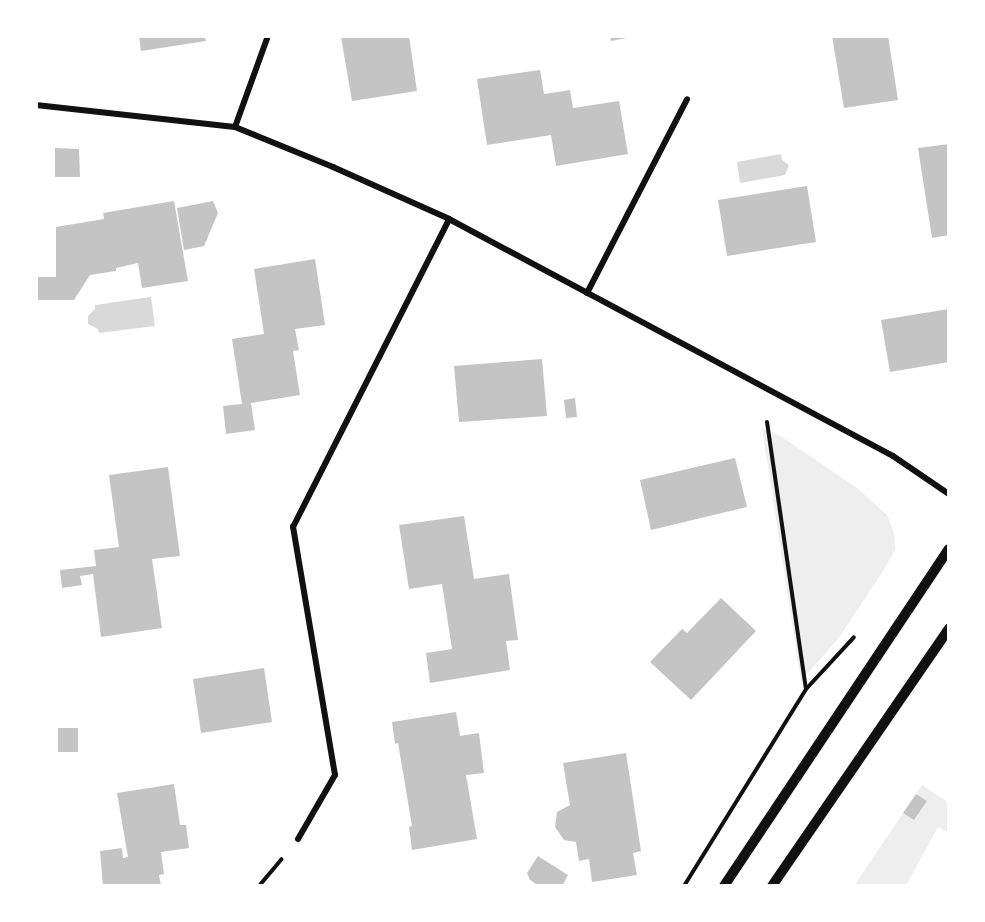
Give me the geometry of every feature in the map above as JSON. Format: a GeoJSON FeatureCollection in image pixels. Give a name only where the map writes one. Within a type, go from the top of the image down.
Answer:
{"type":"FeatureCollection","features":[{"type":"Feature","properties":{"kind":"street"},"geometry":{"type":"LineString","coordinates":[[235,127],[268,36]]}},
{"type":"Feature","properties":{"kind":"street"},"geometry":{"type":"LineString","coordinates":[[587,293],[687,99]]}},
{"type":"Feature","properties":{"kind":"street"},"geometry":{"type":"LineString","coordinates":[[36,105],[235,127],[449,219],[893,456],[949,494]]}},
{"type":"Feature","properties":{"kind":"street"},"geometry":{"type":"LineString","coordinates":[[298,838],[335,775],[292,527],[449,219]]}},
{"type":"Feature","properties":{"kind":"street"},"geometry":{"type":"LineString","coordinates":[[724,886],[949,549]]}},
{"type":"Feature","properties":{"kind":"street"},"geometry":{"type":"LineString","coordinates":[[772,886],[949,628]]}},
{"type":"Feature","properties":{"kind":"path"},"geometry":{"type":"LineString","coordinates":[[767,422],[807,688]]}},
{"type":"Feature","properties":{"kind":"path"},"geometry":{"type":"LineString","coordinates":[[684,886],[807,688],[862,628]]}},
{"type":"Feature","properties":{"kind":"path"},"geometry":{"type":"LineString","coordinates":[[259,886],[298,838]]}},
{"type":"Feature","properties":{"kind":"shaded area"},"geometry":{"type":"Polygon","coordinates":[[[781,154],[782,160],[789,165],[785,175],[740,183],[737,162],[781,154]]]}},
{"type":"Feature","properties":{"kind":"shaded area"},"geometry":{"type":"Polygon","coordinates":[[[151,297],[155,326],[99,333],[98,329],[88,324],[88,316],[95,309],[95,305],[151,297]]]}},
{"type":"Feature","properties":{"kind":"shaded area"},"geometry":{"type":"Polygon","coordinates":[[[762,428],[782,437],[857,488],[887,515],[894,533],[895,550],[885,568],[838,639],[801,681],[762,428]]]}},
{"type":"Feature","properties":{"kind":"shaded area"},"geometry":{"type":"Polygon","coordinates":[[[922,785],[949,803],[949,833],[938,827],[906,886],[854,886],[903,813],[914,820],[927,801],[916,794],[922,785]]]}},
{"type":"Feature","properties":{"kind":"building"},"geometry":{"type":"Polygon","coordinates":[[[139,36],[205,36],[206,41],[141,51],[139,36]]]}},
{"type":"Feature","properties":{"kind":"building"},"geometry":{"type":"Polygon","coordinates":[[[409,36],[417,91],[352,101],[341,37],[409,36]]]}},
{"type":"Feature","properties":{"kind":"building"},"geometry":{"type":"Polygon","coordinates":[[[610,36],[631,36],[632,37],[611,41],[610,36]]]}},
{"type":"Feature","properties":{"kind":"building"},"geometry":{"type":"Polygon","coordinates":[[[832,36],[888,36],[898,100],[844,108],[832,36]]]}},
{"type":"Feature","properties":{"kind":"building"},"geometry":{"type":"Polygon","coordinates":[[[540,70],[544,94],[570,90],[573,108],[619,101],[628,154],[556,166],[551,135],[487,145],[477,79],[540,70]]]}},
{"type":"Feature","properties":{"kind":"building"},"geometry":{"type":"Polygon","coordinates":[[[949,144],[949,235],[932,238],[918,148],[949,144]]]}},
{"type":"Feature","properties":{"kind":"building"},"geometry":{"type":"Polygon","coordinates":[[[55,148],[79,149],[80,177],[55,177],[55,148]]]}},
{"type":"Feature","properties":{"kind":"building"},"geometry":{"type":"Polygon","coordinates":[[[807,186],[816,242],[727,256],[718,200],[807,186]]]}},
{"type":"Feature","properties":{"kind":"building"},"geometry":{"type":"Polygon","coordinates":[[[174,201],[188,281],[142,288],[138,263],[116,268],[116,271],[90,275],[74,300],[36,300],[36,277],[56,277],[56,227],[104,219],[103,213],[174,201]]]}},
{"type":"Feature","properties":{"kind":"building"},"geometry":{"type":"Polygon","coordinates":[[[213,201],[218,213],[204,246],[184,250],[177,208],[213,201]]]}},
{"type":"Feature","properties":{"kind":"building"},"geometry":{"type":"Polygon","coordinates":[[[315,259],[325,325],[295,329],[299,350],[293,351],[300,395],[251,403],[255,430],[226,434],[223,406],[242,404],[232,339],[264,334],[254,269],[315,259]]]}},
{"type":"Feature","properties":{"kind":"building"},"geometry":{"type":"Polygon","coordinates":[[[949,309],[949,362],[890,372],[881,320],[949,309]]]}},
{"type":"Feature","properties":{"kind":"building"},"geometry":{"type":"Polygon","coordinates":[[[542,359],[547,416],[459,422],[454,366],[542,359]]]}},
{"type":"Feature","properties":{"kind":"building"},"geometry":{"type":"Polygon","coordinates":[[[575,398],[577,417],[566,418],[564,400],[575,398]]]}},
{"type":"Feature","properties":{"kind":"building"},"geometry":{"type":"Polygon","coordinates":[[[735,458],[747,507],[651,530],[640,480],[735,458]]]}},
{"type":"Feature","properties":{"kind":"building"},"geometry":{"type":"Polygon","coordinates":[[[168,467],[180,556],[152,559],[162,628],[101,637],[93,574],[80,576],[82,585],[62,588],[60,570],[96,566],[94,550],[119,547],[109,475],[168,467]]]}},
{"type":"Feature","properties":{"kind":"building"},"geometry":{"type":"Polygon","coordinates":[[[464,516],[474,579],[509,574],[518,640],[506,641],[510,670],[430,683],[426,653],[452,649],[442,584],[409,589],[399,525],[464,516]]]}},
{"type":"Feature","properties":{"kind":"building"},"geometry":{"type":"Polygon","coordinates":[[[721,598],[756,631],[691,700],[650,662],[682,629],[687,633],[721,598]]]}},
{"type":"Feature","properties":{"kind":"building"},"geometry":{"type":"Polygon","coordinates":[[[264,668],[272,722],[201,733],[193,679],[264,668]]]}},
{"type":"Feature","properties":{"kind":"building"},"geometry":{"type":"Polygon","coordinates":[[[456,712],[460,736],[479,733],[484,773],[466,775],[477,839],[412,850],[409,827],[412,826],[398,743],[395,744],[392,722],[456,712]]]}},
{"type":"Feature","properties":{"kind":"building"},"geometry":{"type":"Polygon","coordinates":[[[58,728],[78,728],[78,752],[58,752],[58,728]]]}},
{"type":"Feature","properties":{"kind":"building"},"geometry":{"type":"Polygon","coordinates":[[[626,753],[641,851],[633,853],[637,875],[592,882],[589,859],[579,861],[576,842],[564,840],[555,827],[557,812],[570,805],[563,763],[626,753]]]}},
{"type":"Feature","properties":{"kind":"building"},"geometry":{"type":"Polygon","coordinates":[[[174,784],[180,825],[186,825],[189,848],[161,852],[164,874],[159,875],[161,886],[103,886],[100,851],[122,848],[123,858],[128,857],[117,793],[174,784]]]}},
{"type":"Feature","properties":{"kind":"building"},"geometry":{"type":"Polygon","coordinates":[[[916,794],[927,801],[914,820],[903,813],[916,794]]]}},
{"type":"Feature","properties":{"kind":"building"},"geometry":{"type":"Polygon","coordinates":[[[538,856],[568,875],[562,886],[539,886],[530,880],[527,873],[538,856]]]}}]}
